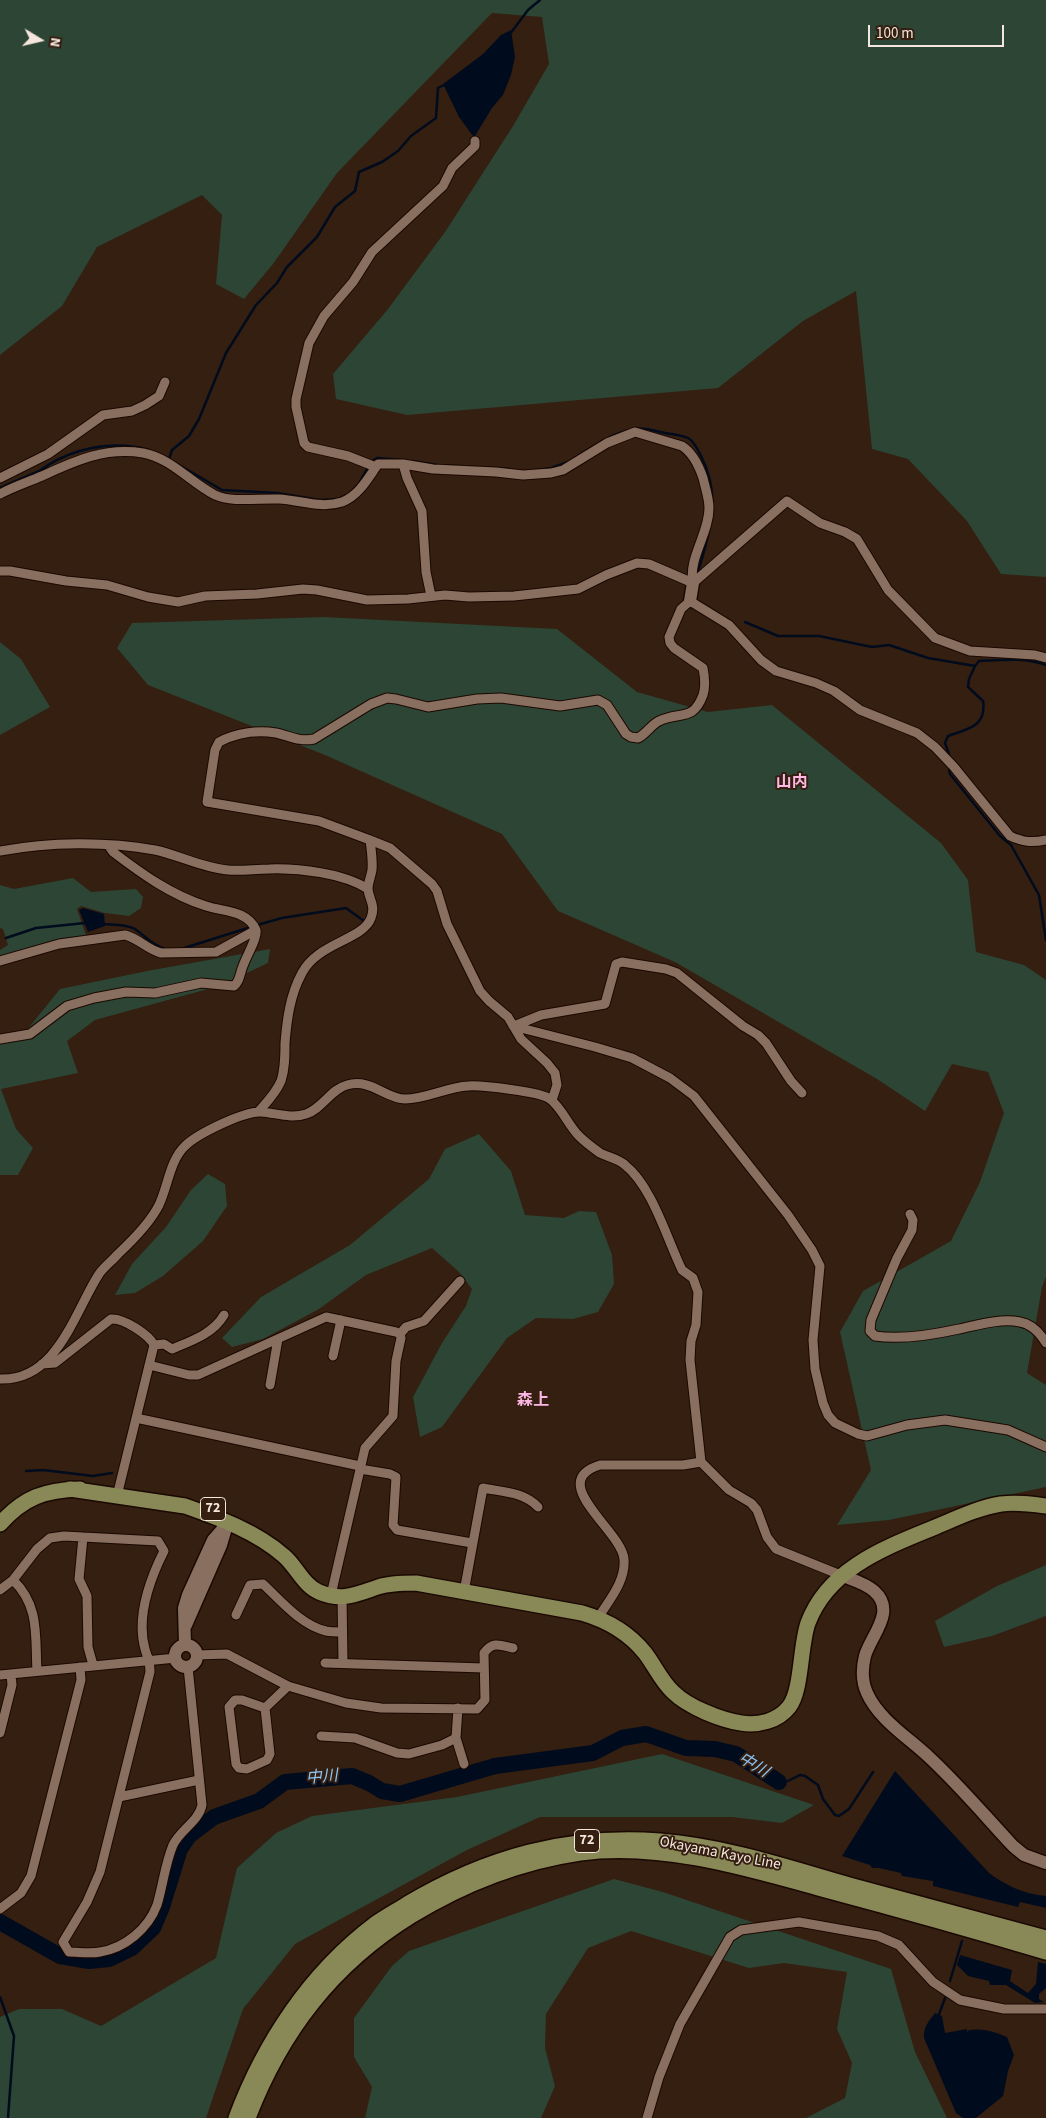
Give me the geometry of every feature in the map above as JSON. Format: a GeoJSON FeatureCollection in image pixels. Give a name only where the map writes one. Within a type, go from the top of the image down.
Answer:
{"type":"FeatureCollection","features":[{"type":"Feature","properties":{"kind":"main road","name":"72"},"geometry":{"type":"LineString","coordinates":[[0,1524],[11,1511],[29,1499],[48,1492],[70,1489],[118,1494],[185,1506],[229,1520],[267,1542],[286,1557],[318,1592],[333,1595]]}},
{"type":"Feature","properties":{"kind":"main road"},"geometry":{"type":"LineString","coordinates":[[333,1595],[354,1597],[379,1587],[416,1583],[582,1613],[598,1618],[631,1638],[645,1653],[660,1677],[674,1693],[692,1706],[740,1723],[768,1722],[789,1707],[795,1694],[808,1624],[817,1604],[843,1576],[860,1562],[882,1549],[974,1511],[1001,1504],[1046,1506]]}},
{"type":"Feature","properties":{"kind":"main road","name":"Okayama Kayo Line"},"geometry":{"type":"LineString","coordinates":[[236,2118],[246,2089],[277,2033],[313,1983],[369,1929],[434,1888],[479,1867],[549,1847],[588,1841],[623,1840],[662,1841],[703,1848],[756,1858],[1046,1938]]}},
{"type":"Feature","properties":{"kind":"main road","name":"Okayama Kayo Line"},"geometry":{"type":"LineString","coordinates":[[248,2118],[258,2092],[287,2038],[322,1990],[352,1960],[384,1933],[443,1896],[482,1879],[524,1865],[581,1853],[621,1851],[666,1854],[761,1872],[902,1910],[1046,1952]]}},
{"type":"Feature","properties":{"kind":"street"},"geometry":{"type":"LineString","coordinates":[[475,141],[475,146],[452,168],[443,186],[372,252],[353,282],[320,322],[309,343],[296,399],[304,443],[308,447],[372,465],[383,463],[403,464],[433,469],[523,475],[563,470],[607,443],[635,432],[682,446],[688,450],[700,469],[709,508],[707,521],[691,573],[693,583],[690,601],[681,609],[669,637],[670,643],[674,648],[703,668],[704,690],[699,706],[690,713],[660,720],[638,738],[626,734],[607,705],[598,700],[560,706],[501,698],[477,699],[428,707],[387,698],[371,704],[314,739],[303,742],[276,733],[247,733],[219,742],[214,750],[207,802],[319,821],[370,840],[397,853],[432,884],[437,891],[447,924],[480,991],[488,1001],[508,1017],[521,1039],[555,1073],[557,1085],[552,1100]]}},
{"type":"Feature","properties":{"kind":"street"},"geometry":{"type":"LineString","coordinates":[[0,494],[56,459],[103,415],[132,410],[152,401],[158,396],[165,382]]}},
{"type":"Feature","properties":{"kind":"street"},"geometry":{"type":"LineString","coordinates":[[0,478],[56,459],[102,454],[145,453],[192,478],[217,496],[253,500],[280,499],[321,505],[344,501],[354,495],[372,465]]}},
{"type":"Feature","properties":{"kind":"street"},"geometry":{"type":"LineString","coordinates":[[403,464],[407,478],[422,511],[426,572],[431,596]]}},
{"type":"Feature","properties":{"kind":"street"},"geometry":{"type":"LineString","coordinates":[[693,583],[787,501],[820,523],[850,534],[857,539],[888,590],[935,638],[970,650],[1046,658]]}},
{"type":"Feature","properties":{"kind":"street"},"geometry":{"type":"LineString","coordinates":[[0,571],[108,585],[148,597],[178,602],[205,596],[257,594],[303,589],[367,600],[408,600],[431,596],[514,596],[570,591],[637,563],[649,564],[693,583]]}},
{"type":"Feature","properties":{"kind":"street"},"geometry":{"type":"LineString","coordinates":[[690,601],[729,625],[761,660],[776,671],[816,683],[834,691],[860,710],[917,734],[935,747],[954,767],[1010,836],[1022,841],[1036,843],[1046,840]]}},
{"type":"Feature","properties":{"kind":"street"},"geometry":{"type":"LineString","coordinates":[[259,1112],[275,1092],[284,1072],[287,1018],[291,1001],[302,973],[309,962],[320,952],[366,927],[371,919],[373,909],[368,889],[372,869],[370,840]]}},
{"type":"Feature","properties":{"kind":"street"},"geometry":{"type":"LineString","coordinates":[[0,851],[27,846],[108,845],[156,850],[213,868],[228,870],[284,869],[309,871],[356,882],[368,889]]}},
{"type":"Feature","properties":{"kind":"street"},"geometry":{"type":"LineString","coordinates":[[0,1039],[30,1034],[67,1006],[94,998],[126,992],[155,992],[201,983],[234,986],[239,981],[245,957],[256,938],[256,930],[249,919],[236,913],[206,906],[162,886],[121,858],[108,845]]}},
{"type":"Feature","properties":{"kind":"street"},"geometry":{"type":"LineString","coordinates":[[0,961],[59,944],[125,935],[133,937],[155,952],[216,952],[256,930]]}},
{"type":"Feature","properties":{"kind":"street"},"geometry":{"type":"LineString","coordinates":[[513,1026],[541,1014],[606,1004],[616,964],[622,962],[666,969],[677,973],[743,1026],[758,1035],[766,1043],[791,1081],[802,1093]]}},
{"type":"Feature","properties":{"kind":"street"},"geometry":{"type":"LineString","coordinates":[[513,1026],[595,1046],[632,1058],[670,1078],[694,1096],[788,1215],[812,1250],[820,1266],[814,1340],[815,1369],[823,1403],[828,1415],[835,1423],[858,1434],[868,1436],[907,1425],[945,1420],[1008,1430],[1046,1447]]}},
{"type":"Feature","properties":{"kind":"street"},"geometry":{"type":"LineString","coordinates":[[0,1379],[12,1379],[30,1374],[42,1364],[63,1340],[99,1274],[151,1218],[159,1206],[177,1158],[184,1147],[194,1139],[241,1116],[259,1112],[283,1116],[309,1113],[335,1091],[353,1084],[374,1086],[404,1099],[470,1086],[536,1094],[552,1100],[578,1135],[601,1153],[625,1164],[646,1188],[682,1270],[693,1278],[698,1292],[696,1325],[691,1341],[690,1360],[701,1462],[729,1490],[751,1503],[768,1537],[776,1548],[867,1586],[875,1592],[881,1602],[883,1621],[868,1650],[863,1669],[864,1686],[871,1702],[881,1714],[931,1758],[1013,1846],[1024,1855],[1046,1863]]}},
{"type":"Feature","properties":{"kind":"street"},"geometry":{"type":"LineString","coordinates":[[910,1214],[913,1220],[912,1230],[897,1258],[871,1320],[870,1331],[875,1336],[930,1335],[991,1322],[1012,1321],[1022,1322],[1030,1326],[1039,1332],[1046,1343]]}},
{"type":"Feature","properties":{"kind":"street"},"geometry":{"type":"LineString","coordinates":[[343,1662],[342,1632],[333,1595],[365,1448],[393,1416],[396,1361],[401,1338],[400,1334],[406,1327],[424,1321],[460,1282]]}},
{"type":"Feature","properties":{"kind":"street"},"geometry":{"type":"LineString","coordinates":[[154,1346],[164,1344],[172,1349],[193,1341],[220,1322],[224,1315]]}},
{"type":"Feature","properties":{"kind":"street"},"geometry":{"type":"LineString","coordinates":[[149,1365],[190,1375],[198,1375],[326,1317],[400,1334]]}},
{"type":"Feature","properties":{"kind":"street"},"geometry":{"type":"LineString","coordinates":[[42,1364],[55,1363],[111,1319],[118,1318],[150,1337],[154,1346],[118,1494]]}},
{"type":"Feature","properties":{"kind":"street"},"geometry":{"type":"LineString","coordinates":[[333,1356],[341,1320]]}},
{"type":"Feature","properties":{"kind":"street"},"geometry":{"type":"LineString","coordinates":[[270,1385],[278,1339]]}},
{"type":"Feature","properties":{"kind":"street"},"geometry":{"type":"LineString","coordinates":[[136,1418],[390,1474],[396,1477],[393,1525],[397,1530],[472,1543]]}},
{"type":"Feature","properties":{"kind":"street"},"geometry":{"type":"LineString","coordinates":[[598,1618],[620,1583],[624,1570],[624,1557],[622,1547],[596,1516],[579,1489],[581,1476],[587,1469],[600,1465],[683,1465],[701,1462]]}},
{"type":"Feature","properties":{"kind":"street"},"geometry":{"type":"LineString","coordinates":[[464,1592],[483,1488],[520,1495],[531,1500],[538,1507]]}},
{"type":"Feature","properties":{"kind":"street"},"geometry":{"type":"LineString","coordinates":[[185,1645],[184,1608],[188,1595],[213,1540],[229,1520]]}},
{"type":"Feature","properties":{"kind":"street"},"geometry":{"type":"LineString","coordinates":[[0,1590],[13,1580],[36,1549],[50,1538],[64,1536],[158,1541],[164,1551],[153,1572],[144,1614],[145,1650],[150,1660],[150,1672],[100,1872],[87,1902],[64,1942],[69,1952],[98,1953],[116,1948],[131,1940],[142,1929],[156,1906],[167,1862],[174,1843],[200,1812],[202,1805],[188,1667]]}},
{"type":"Feature","properties":{"kind":"street"},"geometry":{"type":"LineString","coordinates":[[83,1537],[79,1579],[88,1596],[88,1647],[93,1665]]}},
{"type":"Feature","properties":{"kind":"street"},"geometry":{"type":"LineString","coordinates":[[13,1580],[26,1595],[34,1613],[37,1671]]}},
{"type":"Feature","properties":{"kind":"street"},"geometry":{"type":"LineString","coordinates":[[236,1615],[250,1585],[263,1584],[299,1617],[327,1632],[342,1632]]}},
{"type":"Feature","properties":{"kind":"street"},"geometry":{"type":"LineString","coordinates":[[197,1655],[227,1654],[288,1686],[346,1703],[381,1708],[477,1709],[485,1700],[484,1653],[490,1646],[496,1644],[513,1648]]}},
{"type":"Feature","properties":{"kind":"street"},"geometry":{"type":"LineString","coordinates":[[185,1645],[192,1647],[197,1655],[195,1663],[188,1667],[181,1666],[176,1658],[179,1648],[185,1645]]}},
{"type":"Feature","properties":{"kind":"street"},"geometry":{"type":"LineString","coordinates":[[0,1675],[176,1658]]}},
{"type":"Feature","properties":{"kind":"street"},"geometry":{"type":"LineString","coordinates":[[325,1663],[343,1662],[484,1668]]}},
{"type":"Feature","properties":{"kind":"street"},"geometry":{"type":"LineString","coordinates":[[0,1909],[21,1893],[31,1876],[81,1680],[80,1667]]}},
{"type":"Feature","properties":{"kind":"street"},"geometry":{"type":"LineString","coordinates":[[0,1733],[12,1685],[11,1674]]}},
{"type":"Feature","properties":{"kind":"street"},"geometry":{"type":"LineString","coordinates":[[265,1708],[288,1686]]}},
{"type":"Feature","properties":{"kind":"street"},"geometry":{"type":"LineString","coordinates":[[235,1700],[242,1700],[265,1708],[270,1754],[262,1764],[247,1769],[239,1768],[236,1764],[229,1707],[235,1700]]}},
{"type":"Feature","properties":{"kind":"street"},"geometry":{"type":"LineString","coordinates":[[458,1708],[456,1738],[464,1764]]}},
{"type":"Feature","properties":{"kind":"street"},"geometry":{"type":"LineString","coordinates":[[322,1736],[356,1738],[397,1753],[409,1754],[442,1745],[456,1738]]}},
{"type":"Feature","properties":{"kind":"street"},"geometry":{"type":"LineString","coordinates":[[119,1797],[199,1780]]}},
{"type":"Feature","properties":{"kind":"street"},"geometry":{"type":"LineString","coordinates":[[647,2118],[659,2076],[680,2024],[730,1938],[741,1930],[799,1922],[878,1936],[900,1945],[933,1982],[960,2000],[1004,2008],[1046,2009]]}},
{"type":"Feature","properties":{"kind":"green space"},"geometry":{"type":"Polygon","coordinates":[[[0,0],[1046,0],[1046,577],[1001,574],[967,521],[908,459],[872,449],[856,291],[803,321],[718,388],[407,415],[336,399],[333,374],[388,309],[445,232],[513,126],[549,64],[542,17],[492,13],[337,173],[273,264],[244,299],[216,284],[222,215],[202,195],[97,247],[62,306],[0,355],[0,0]]]}},
{"type":"Feature","properties":{"kind":"green space"},"geometry":{"type":"Polygon","coordinates":[[[324,617],[557,629],[637,692],[708,712],[772,705],[941,843],[968,880],[976,952],[1024,965],[1046,980],[1046,1277],[1042,1287],[1027,1373],[1046,1385],[1046,1487],[889,1520],[837,1525],[871,1470],[840,1332],[863,1291],[951,1241],[980,1182],[1004,1113],[988,1072],[952,1064],[925,1111],[877,1079],[675,962],[558,911],[502,834],[325,755],[148,685],[117,648],[132,623],[324,617]]]}},
{"type":"Feature","properties":{"kind":"green space"},"geometry":{"type":"Polygon","coordinates":[[[0,642],[21,659],[50,707],[0,735],[0,642]]]}},
{"type":"Feature","properties":{"kind":"green space"},"geometry":{"type":"Polygon","coordinates":[[[73,878],[91,892],[136,889],[143,897],[141,908],[129,916],[105,913],[81,906],[77,909],[86,935],[61,940],[0,960],[0,950],[8,945],[3,929],[0,928],[0,885],[14,889],[73,878]]]}},
{"type":"Feature","properties":{"kind":"green space"},"geometry":{"type":"Polygon","coordinates":[[[270,949],[268,963],[219,986],[95,1020],[67,1041],[78,1073],[1,1089],[16,1129],[33,1148],[18,1175],[0,1175],[0,1043],[22,1036],[60,989],[270,949]]]}},
{"type":"Feature","properties":{"kind":"green space"},"geometry":{"type":"Polygon","coordinates":[[[479,1134],[511,1171],[525,1215],[564,1218],[579,1211],[596,1212],[612,1255],[614,1284],[598,1312],[573,1319],[536,1318],[507,1338],[442,1427],[420,1437],[413,1397],[442,1343],[466,1306],[472,1289],[459,1272],[432,1248],[366,1275],[319,1309],[263,1339],[232,1347],[222,1338],[261,1297],[350,1245],[429,1179],[445,1149],[479,1134]]]}},
{"type":"Feature","properties":{"kind":"green space"},"geometry":{"type":"Polygon","coordinates":[[[208,1174],[225,1184],[227,1206],[203,1241],[163,1276],[135,1293],[115,1295],[132,1264],[166,1227],[191,1190],[208,1174]]]}},
{"type":"Feature","properties":{"kind":"green space"},"geometry":{"type":"Polygon","coordinates":[[[1046,1565],[1046,1616],[992,1636],[944,1647],[935,1621],[997,1586],[1046,1565]]]}},
{"type":"Feature","properties":{"kind":"green space"},"geometry":{"type":"Polygon","coordinates":[[[662,1754],[814,1805],[782,1823],[732,1817],[540,1817],[467,1850],[295,1944],[243,2009],[206,2118],[0,2118],[0,2017],[19,2009],[62,2009],[101,2026],[216,1958],[237,1868],[276,1833],[312,1816],[457,1797],[662,1754]]]}},
{"type":"Feature","properties":{"kind":"green space"},"geometry":{"type":"Polygon","coordinates":[[[614,1879],[663,1892],[891,1969],[915,2052],[947,2118],[806,2118],[845,2098],[852,2063],[837,2029],[847,1972],[784,1963],[749,1968],[631,1931],[588,1948],[546,2014],[545,2048],[555,2086],[541,2118],[365,2118],[372,2087],[354,2057],[354,2018],[392,1966],[409,1951],[614,1879]]]}},
{"type":"Feature","properties":{"kind":"water"},"geometry":{"type":"Polygon","coordinates":[[[511,30],[515,57],[511,75],[503,95],[492,108],[475,136],[473,136],[459,117],[443,84],[483,54],[501,35],[511,30]]]}},
{"type":"Feature","properties":{"kind":"water"},"geometry":{"type":"Polygon","coordinates":[[[83,908],[104,914],[105,926],[88,932],[79,910],[83,908]]]}},
{"type":"Feature","properties":{"kind":"water"},"geometry":{"type":"Polygon","coordinates":[[[895,1771],[989,1873],[1016,1889],[1046,1896],[1046,1908],[1020,1902],[1018,1907],[933,1886],[933,1881],[902,1876],[901,1873],[872,1868],[870,1865],[842,1856],[895,1771]]]}},
{"type":"Feature","properties":{"kind":"water"},"geometry":{"type":"Polygon","coordinates":[[[960,1955],[1012,1970],[1010,1981],[1028,1993],[1036,1984],[1038,1962],[1046,1964],[1046,1988],[1039,1994],[1039,1999],[1044,2002],[1035,2003],[1006,1985],[990,1985],[989,1981],[968,1976],[957,1965],[960,1955]]]}},
{"type":"Feature","properties":{"kind":"water"},"geometry":{"type":"Polygon","coordinates":[[[935,2013],[942,2016],[945,2033],[967,2029],[967,2032],[969,2030],[984,2030],[1007,2037],[1014,2055],[1008,2071],[1003,2096],[976,2118],[963,2118],[956,2113],[924,2038],[925,2027],[935,2013]]]}},
{"type":"Feature","properties":{"kind":"waterway"},"geometry":{"type":"LineString","coordinates":[[510,34],[528,10],[540,0]]}},
{"type":"Feature","properties":{"kind":"waterway"},"geometry":{"type":"LineString","coordinates":[[169,459],[172,450],[189,436],[199,419],[226,353],[256,305],[277,283],[287,267],[317,237],[335,207],[355,191],[359,172],[382,162],[398,151],[411,136],[436,118],[438,88],[446,84]]}},
{"type":"Feature","properties":{"kind":"waterway"},"geometry":{"type":"LineString","coordinates":[[610,437],[631,429],[643,429],[686,437],[696,446],[707,471],[712,500],[710,528],[698,572]]}},
{"type":"Feature","properties":{"kind":"waterway"},"geometry":{"type":"LineString","coordinates":[[579,455],[602,441]]}},
{"type":"Feature","properties":{"kind":"waterway"},"geometry":{"type":"LineString","coordinates":[[0,488],[39,471],[59,459],[80,451],[115,445],[149,450]]}},
{"type":"Feature","properties":{"kind":"waterway"},"geometry":{"type":"LineString","coordinates":[[174,462],[222,490],[277,493],[320,500],[338,499],[350,493],[358,485],[371,462],[377,458],[403,460]]}},
{"type":"Feature","properties":{"kind":"waterway"},"geometry":{"type":"LineString","coordinates":[[413,461],[437,465],[510,469]]}},
{"type":"Feature","properties":{"kind":"waterway"},"geometry":{"type":"LineString","coordinates":[[538,470],[568,462]]}},
{"type":"Feature","properties":{"kind":"waterway"},"geometry":{"type":"LineString","coordinates":[[745,622],[778,636],[819,636],[872,647],[889,645],[928,658],[975,666],[979,661],[1005,660],[1038,662],[1046,665]]}},
{"type":"Feature","properties":{"kind":"waterway"},"geometry":{"type":"LineString","coordinates":[[949,754],[945,743],[948,736],[974,726],[982,716],[983,701],[968,687],[969,679],[975,666]]}},
{"type":"Feature","properties":{"kind":"waterway"},"geometry":{"type":"LineString","coordinates":[[949,770],[950,774],[1000,836],[1011,845],[1039,895],[1046,940]]}},
{"type":"Feature","properties":{"kind":"waterway"},"geometry":{"type":"LineString","coordinates":[[257,925],[282,918],[346,908],[364,921]]}},
{"type":"Feature","properties":{"kind":"waterway"},"geometry":{"type":"LineString","coordinates":[[6,938],[36,928],[85,923]]}},
{"type":"Feature","properties":{"kind":"waterway"},"geometry":{"type":"LineString","coordinates":[[103,924],[131,927],[165,949]]}},
{"type":"Feature","properties":{"kind":"waterway"},"geometry":{"type":"LineString","coordinates":[[181,949],[251,927]]}},
{"type":"Feature","properties":{"kind":"waterway"},"geometry":{"type":"LineString","coordinates":[[26,1471],[43,1470],[93,1476],[112,1473]]}},
{"type":"Feature","properties":{"kind":"waterway","name":"中川"},"geometry":{"type":"LineString","coordinates":[[0,1922],[60,1956],[89,1961],[109,1959],[132,1948],[153,1928],[162,1907],[180,1849],[189,1836],[214,1817],[259,1801],[285,1782],[352,1776],[382,1791],[400,1794],[495,1766],[593,1753],[622,1738],[646,1734],[686,1748],[715,1749],[736,1754],[779,1782]]}},
{"type":"Feature","properties":{"kind":"waterway"},"geometry":{"type":"LineString","coordinates":[[788,1781],[800,1775],[805,1776],[818,1785],[823,1799],[835,1815],[839,1816],[849,1809],[873,1772]]}},
{"type":"Feature","properties":{"kind":"waterway"},"geometry":{"type":"LineString","coordinates":[[950,1981],[962,1941]]}},
{"type":"Feature","properties":{"kind":"waterway"},"geometry":{"type":"LineString","coordinates":[[0,1997],[14,2036],[8,2118]]}},
{"type":"Feature","properties":{"kind":"waterway"},"geometry":{"type":"LineString","coordinates":[[938,2017],[945,1998]]}},
{"type":"Feature","properties":{"kind":"district","name":"山内"},"geometry":{"type":"Point","coordinates":[792,783]}},
{"type":"Feature","properties":{"kind":"district","name":"森上"},"geometry":{"type":"Point","coordinates":[533,1401]}}]}
